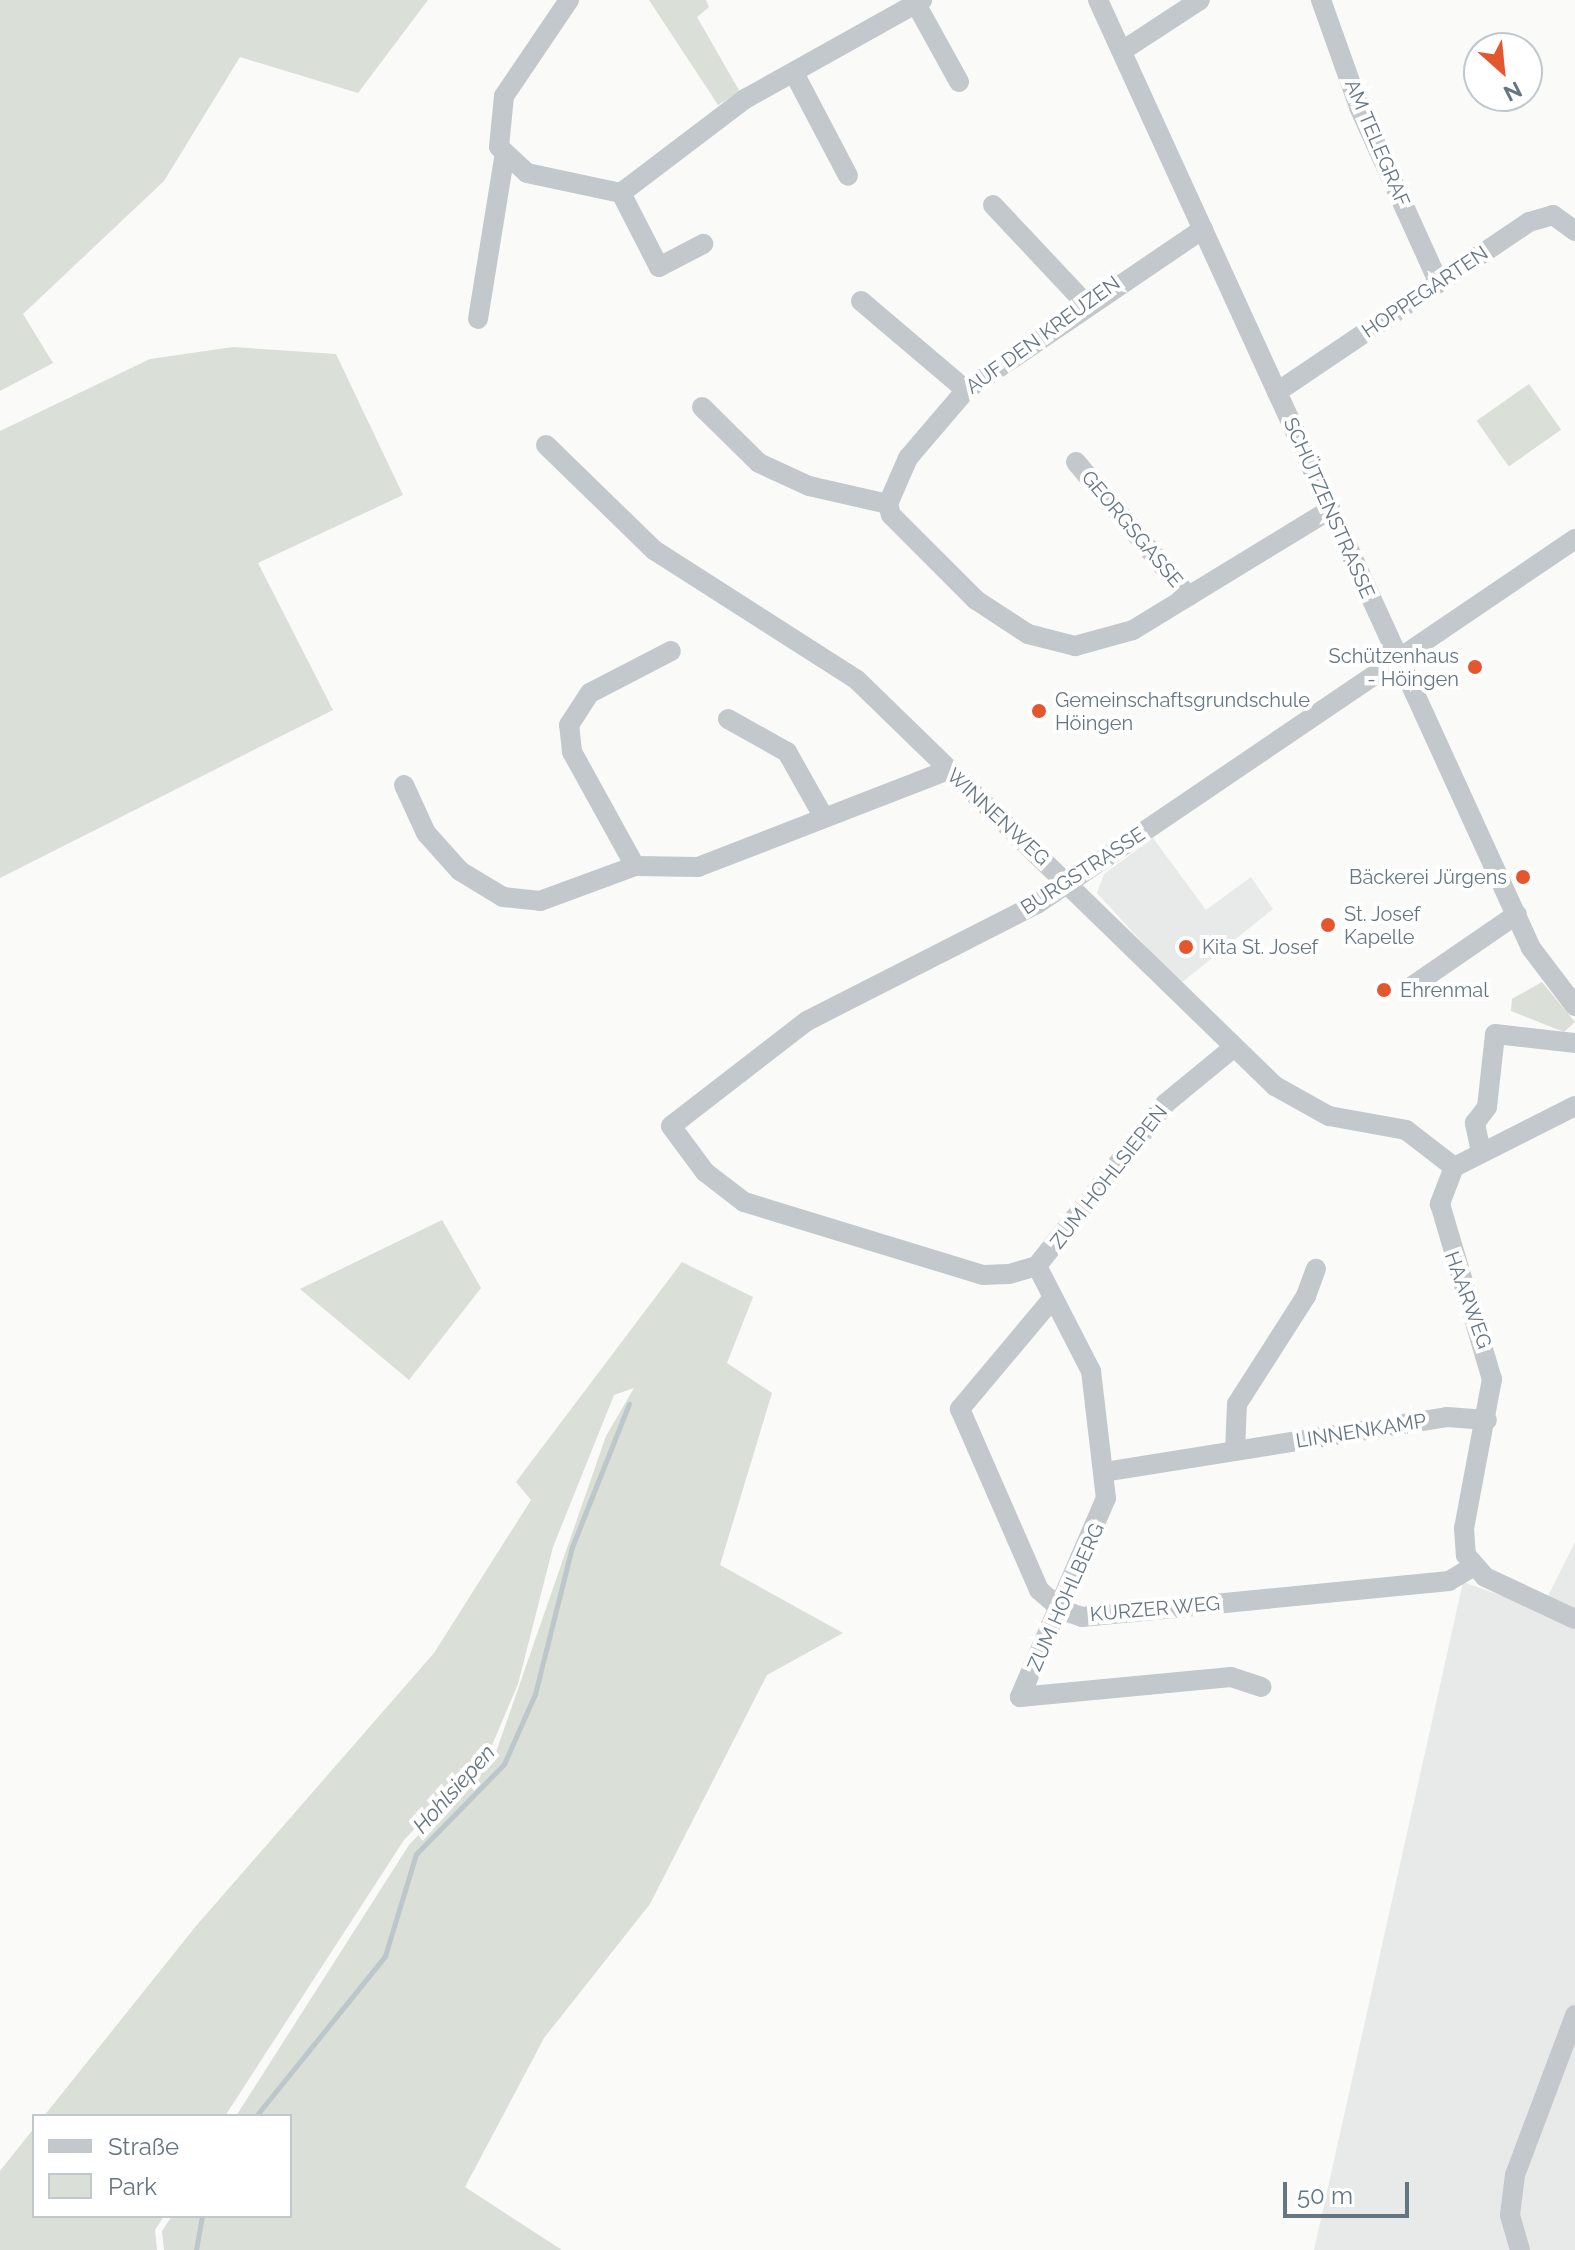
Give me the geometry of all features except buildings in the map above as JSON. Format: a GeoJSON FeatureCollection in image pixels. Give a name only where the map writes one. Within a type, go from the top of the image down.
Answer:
{"type":"FeatureCollection","features":[{"type":"Feature","properties":{"kind":"street"},"geometry":{"type":"LineString","coordinates":[[478,319],[504,158],[496,134],[504,96],[569,0]]}},
{"type":"Feature","properties":{"kind":"street","name":"SCHÜTZENSTRASSE"},"geometry":{"type":"LineString","coordinates":[[1098,0],[1328,511],[1531,948],[1575,1006]]}},
{"type":"Feature","properties":{"kind":"street"},"geometry":{"type":"LineString","coordinates":[[1122,51],[1200,0]]}},
{"type":"Feature","properties":{"kind":"street","name":"AM TELEGRAF"},"geometry":{"type":"LineString","coordinates":[[1321,0],[1359,107],[1439,283]]}},
{"type":"Feature","properties":{"kind":"street"},"geometry":{"type":"LineString","coordinates":[[504,158],[527,173],[621,193],[652,176],[713,119],[919,2],[959,82]]}},
{"type":"Feature","properties":{"kind":"street"},"geometry":{"type":"LineString","coordinates":[[794,73],[848,176]]}},
{"type":"Feature","properties":{"kind":"street"},"geometry":{"type":"LineString","coordinates":[[621,193],[659,267],[703,244]]}},
{"type":"Feature","properties":{"kind":"street"},"geometry":{"type":"LineString","coordinates":[[993,205],[1086,304]]}},
{"type":"Feature","properties":{"kind":"street","name":"HOPPEGARTEN"},"geometry":{"type":"LineString","coordinates":[[1277,392],[1542,216],[1566,220],[1575,231]]}},
{"type":"Feature","properties":{"kind":"street","name":"AUF DEN KREUZEN"},"geometry":{"type":"LineString","coordinates":[[888,504],[908,458],[966,390],[1086,304],[1203,229]]}},
{"type":"Feature","properties":{"kind":"street"},"geometry":{"type":"LineString","coordinates":[[861,301],[966,390]]}},
{"type":"Feature","properties":{"kind":"street"},"geometry":{"type":"LineString","coordinates":[[702,407],[759,463],[809,486],[888,504],[900,530],[943,573],[1006,622],[1051,642],[1101,644],[1188,596],[1328,511]]}},
{"type":"Feature","properties":{"kind":"street","name":"WINNENWEG"},"geometry":{"type":"LineString","coordinates":[[546,445],[636,536],[839,664],[1068,883],[1233,1048],[1294,1100],[1329,1116],[1406,1130],[1454,1167]]}},
{"type":"Feature","properties":{"kind":"street","name":"GEORGSGASSE"},"geometry":{"type":"LineString","coordinates":[[1076,462],[1188,596]]}},
{"type":"Feature","properties":{"kind":"street","name":"BURGSTRASSE"},"geometry":{"type":"LineString","coordinates":[[744,1202],[705,1172],[671,1126],[807,1021],[1068,883],[1572,547]]}},
{"type":"Feature","properties":{"kind":"street"},"geometry":{"type":"LineString","coordinates":[[635,866],[572,752],[569,725],[590,693],[671,651]]}},
{"type":"Feature","properties":{"kind":"street"},"geometry":{"type":"LineString","coordinates":[[728,719],[787,752],[823,816]]}},
{"type":"Feature","properties":{"kind":"street"},"geometry":{"type":"LineString","coordinates":[[404,785],[413,813],[442,854],[503,897],[551,899],[635,866],[698,867],[948,770]]}},
{"type":"Feature","properties":{"kind":"street"},"geometry":{"type":"LineString","coordinates":[[1408,989],[1517,914]]}},
{"type":"Feature","properties":{"kind":"street"},"geometry":{"type":"LineString","coordinates":[[1481,1152],[1475,1123],[1487,1107],[1495,1034],[1575,1043]]}},
{"type":"Feature","properties":{"kind":"street","name":"ZUM HOHLSIEPEN"},"geometry":{"type":"LineString","coordinates":[[744,1202],[983,1275],[1037,1266],[1166,1103],[1233,1048]]}},
{"type":"Feature","properties":{"kind":"street"},"geometry":{"type":"LineString","coordinates":[[1454,1167],[1575,1106]]}},
{"type":"Feature","properties":{"kind":"street","name":"HAARWEG"},"geometry":{"type":"LineString","coordinates":[[1454,1167],[1440,1204],[1489,1358],[1487,1420],[1464,1528],[1474,1566]]}},
{"type":"Feature","properties":{"kind":"street","name":"ZUM HOHLBERG"},"geometry":{"type":"LineString","coordinates":[[1037,1266],[1091,1371],[1104,1472],[1105,1510],[1020,1697],[1231,1677],[1261,1687]]}},
{"type":"Feature","properties":{"kind":"street"},"geometry":{"type":"LineString","coordinates":[[1235,1451],[1237,1404],[1306,1296],[1316,1269]]}},
{"type":"Feature","properties":{"kind":"street","name":"KURZER WEG"},"geometry":{"type":"LineString","coordinates":[[1053,1298],[960,1409],[1039,1590],[1062,1610],[1082,1617],[1449,1581],[1474,1566]]}},
{"type":"Feature","properties":{"kind":"street","name":"LINNENKAMP"},"geometry":{"type":"LineString","coordinates":[[1104,1472],[1447,1417],[1487,1420]]}},
{"type":"Feature","properties":{"kind":"street"},"geometry":{"type":"LineString","coordinates":[[1474,1566],[1575,1619]]}},
{"type":"Feature","properties":{"kind":"street"},"geometry":{"type":"LineString","coordinates":[[1520,2250],[1510,2215],[1515,2175],[1575,2015]]}},
{"type":"Feature","properties":{"kind":"shaded area","name":"Kita St. Josef"},"geometry":{"type":"Polygon","coordinates":[[[1153,838],[1206,910],[1251,877],[1273,909],[1180,984],[1097,893],[1104,874],[1153,838]]]}},
{"type":"Feature","properties":{"kind":"shaded area"},"geometry":{"type":"Polygon","coordinates":[[[1575,1542],[1575,2250],[1314,2250],[1463,1582],[1541,1610],[1575,1542]]]}},
{"type":"Feature","properties":{"kind":"green space"},"geometry":{"type":"Polygon","coordinates":[[[0,0],[428,0],[358,93],[240,57],[164,181],[23,314],[53,363],[0,391],[0,0]]]}},
{"type":"Feature","properties":{"kind":"green space"},"geometry":{"type":"Polygon","coordinates":[[[649,0],[706,0],[709,7],[697,17],[740,92],[718,105],[649,0]]]}},
{"type":"Feature","properties":{"kind":"green space"},"geometry":{"type":"Polygon","coordinates":[[[233,347],[336,354],[403,495],[258,563],[333,710],[0,878],[0,431],[150,359],[233,347]]]}},
{"type":"Feature","properties":{"kind":"green space"},"geometry":{"type":"Polygon","coordinates":[[[1529,384],[1561,430],[1509,467],[1477,421],[1529,384]]]}},
{"type":"Feature","properties":{"kind":"green space"},"geometry":{"type":"Polygon","coordinates":[[[1542,982],[1575,1022],[1564,1032],[1511,1011],[1512,999],[1542,982]]]}},
{"type":"Feature","properties":{"kind":"green space"},"geometry":{"type":"Polygon","coordinates":[[[442,1220],[481,1288],[409,1380],[300,1289],[442,1220]]]}},
{"type":"Feature","properties":{"kind":"green space"},"geometry":{"type":"Polygon","coordinates":[[[682,1262],[753,1297],[727,1363],[772,1393],[720,1565],[843,1633],[767,1675],[650,1904],[544,2038],[465,2187],[562,2250],[164,2250],[162,2231],[171,2218],[292,2218],[292,2114],[237,2114],[409,1845],[495,1755],[606,1436],[634,1388],[614,1395],[553,1547],[518,1684],[490,1750],[404,1840],[226,2114],[46,2114],[196,1926],[434,1653],[531,1500],[516,1482],[682,1262]]]}},
{"type":"Feature","properties":{"kind":"green space"},"geometry":{"type":"Polygon","coordinates":[[[32,2131],[32,2218],[163,2218],[155,2230],[157,2250],[0,2250],[0,2171],[32,2131]]]}},
{"type":"Feature","properties":{"kind":"waterway","name":"Hohlsiepen"},"geometry":{"type":"LineString","coordinates":[[258,2114],[385,1956],[416,1854],[504,1764],[535,1694],[572,1547],[629,1404]]}},
{"type":"Feature","properties":{"kind":"waterway","name":"Hohlsiepen"},"geometry":{"type":"LineString","coordinates":[[196,2250],[202,2218]]}},
{"type":"Feature","properties":{"kind":"place","name":"Schützenhaus - Höingen"},"geometry":{"type":"Point","coordinates":[1475,667]}},
{"type":"Feature","properties":{"kind":"place","name":"Gemeinschaftsgrundschule Höingen"},"geometry":{"type":"Point","coordinates":[1039,711]}},
{"type":"Feature","properties":{"kind":"place","name":"Bäckerei Jürgens"},"geometry":{"type":"Point","coordinates":[1523,877]}},
{"type":"Feature","properties":{"kind":"place","name":"St. Josef Kapelle"},"geometry":{"type":"Point","coordinates":[1328,925]}},
{"type":"Feature","properties":{"kind":"place","name":"Kita St. Josef"},"geometry":{"type":"Point","coordinates":[1186,947]}},
{"type":"Feature","properties":{"kind":"place","name":"Ehrenmal"},"geometry":{"type":"Point","coordinates":[1384,990]}}]}
